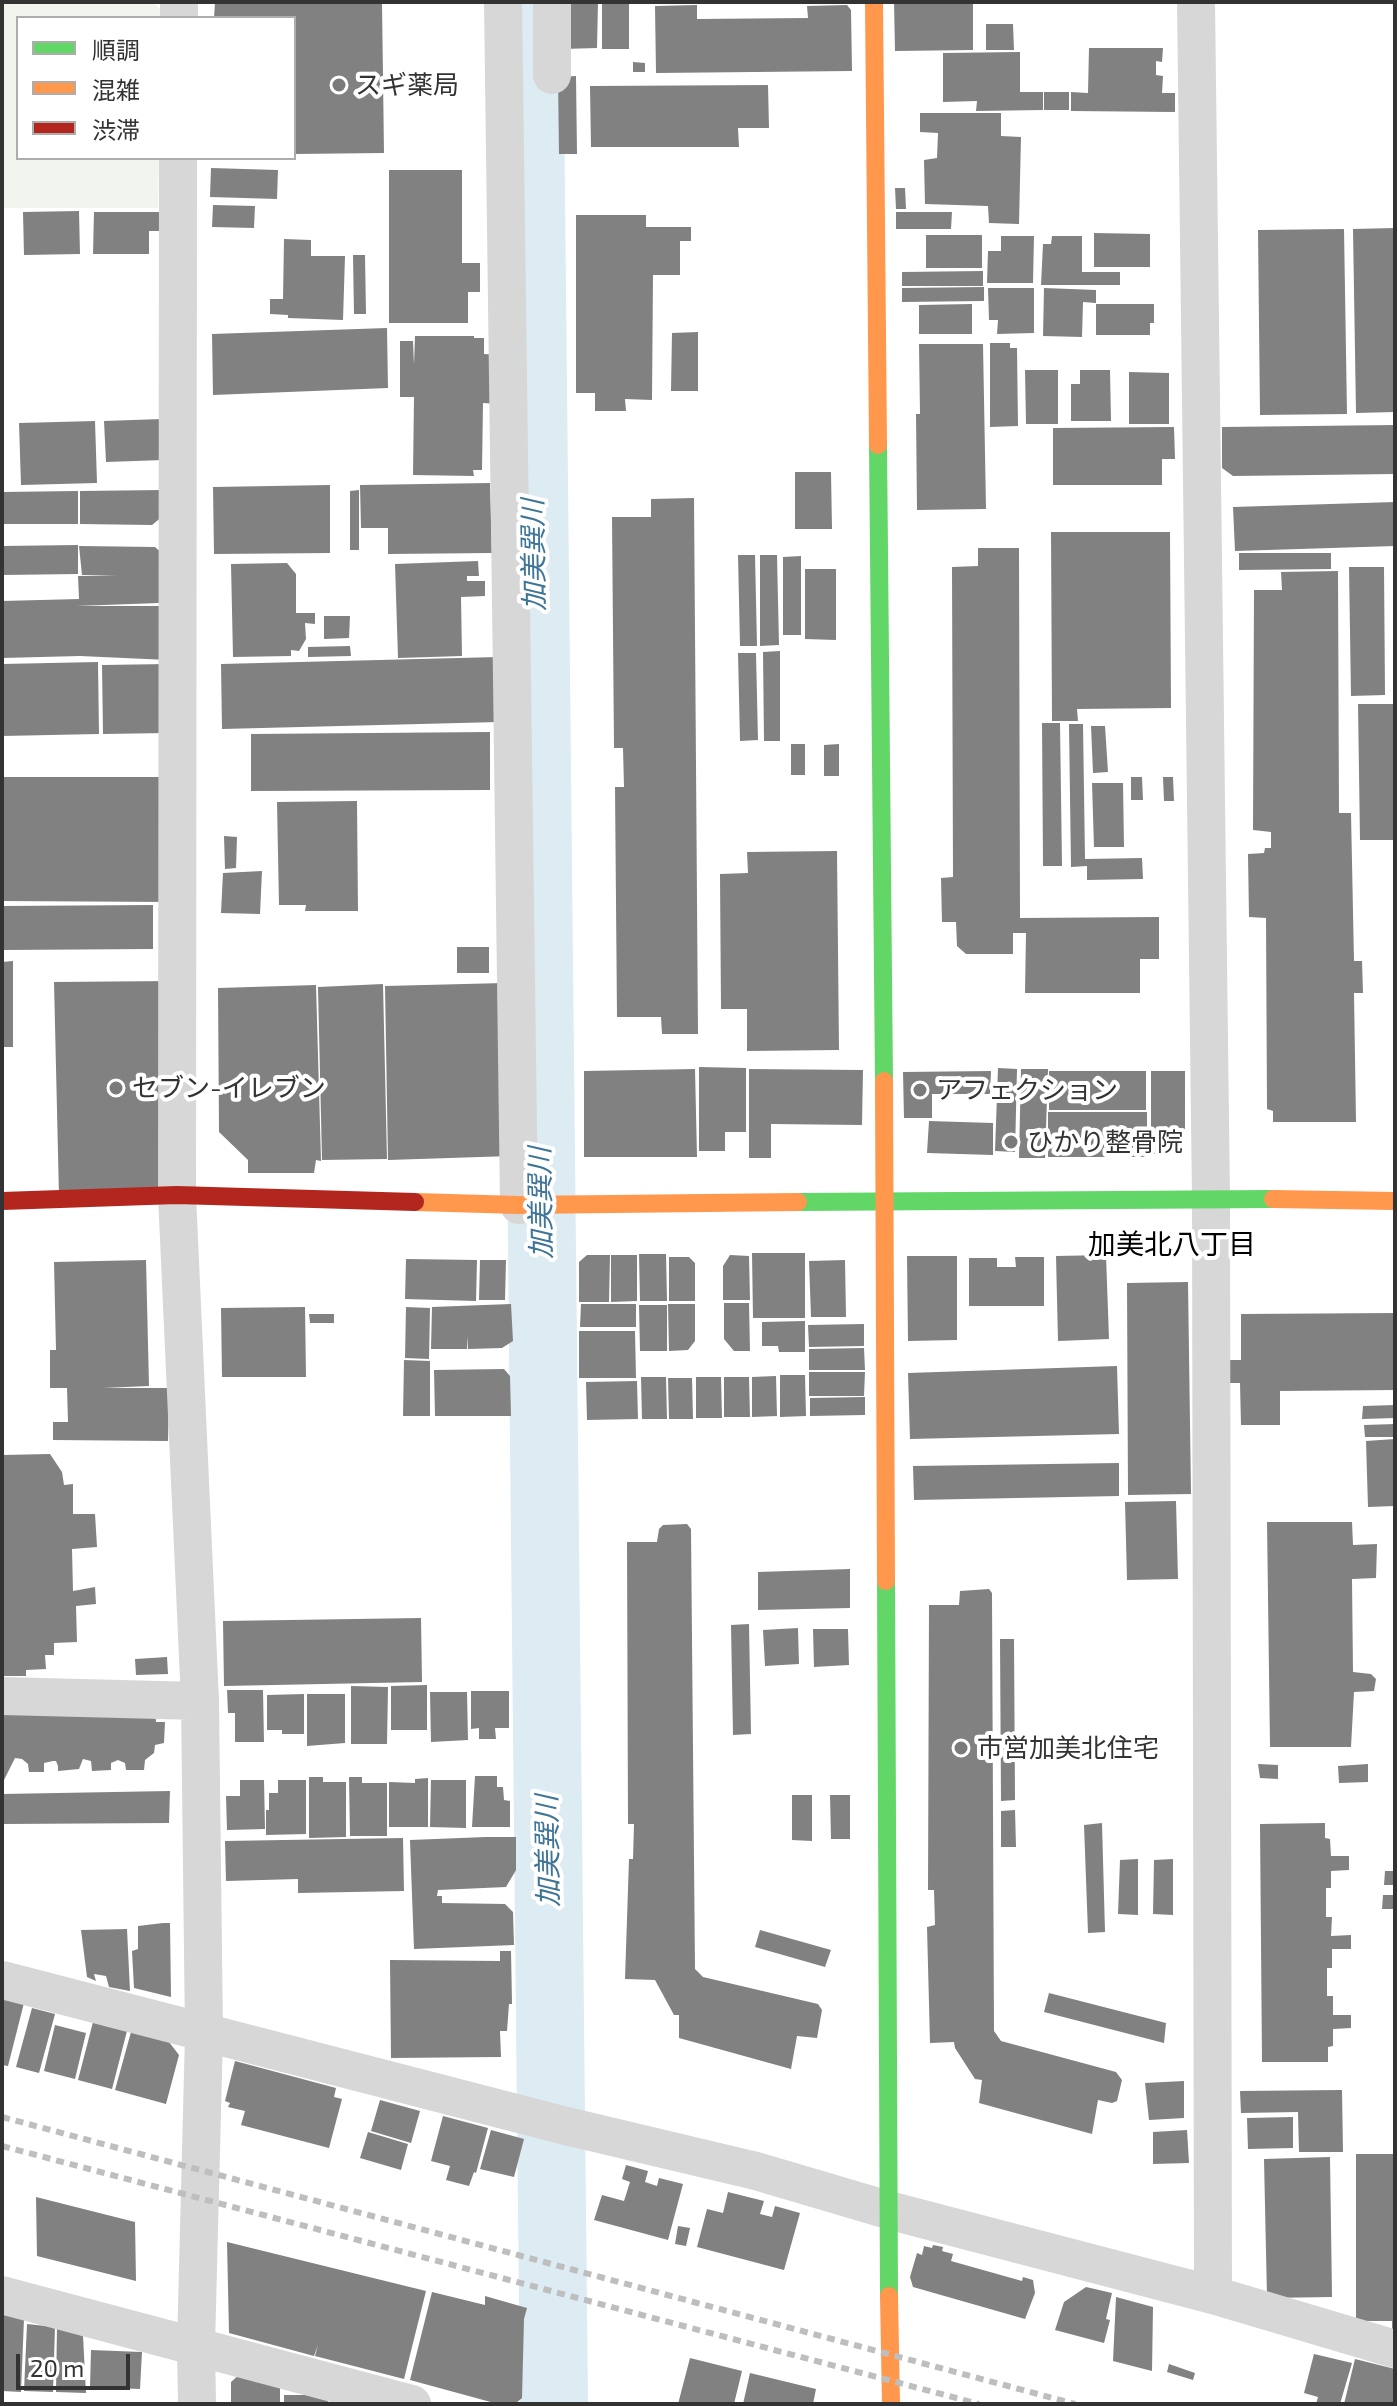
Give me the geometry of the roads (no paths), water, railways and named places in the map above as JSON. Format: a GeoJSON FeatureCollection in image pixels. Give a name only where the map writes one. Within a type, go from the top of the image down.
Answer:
{"type":"FeatureCollection","features":[{"type":"Feature","properties":{"kind":"street"},"geometry":{"type":"LineString","coordinates":[[503,2],[535,1205]]}},
{"type":"Feature","properties":{"kind":"street"},"geometry":{"type":"LineString","coordinates":[[552,2],[552,75]]}},
{"type":"Feature","properties":{"kind":"street"},"geometry":{"type":"LineString","coordinates":[[874,2],[885,1201],[891,2404]]}},
{"type":"Feature","properties":{"kind":"street"},"geometry":{"type":"LineString","coordinates":[[1196,2],[1211,1198],[1213,2295]]}},
{"type":"Feature","properties":{"kind":"street"},"geometry":{"type":"LineString","coordinates":[[178,160],[177,1195],[200,1701],[204,2034],[197,2404]]}},
{"type":"Feature","properties":{"kind":"street"},"geometry":{"type":"LineString","coordinates":[[2,1201],[177,1195],[535,1205],[1211,1198],[1395,1201]]}},
{"type":"Feature","properties":{"kind":"street"},"geometry":{"type":"LineString","coordinates":[[2,1696],[200,1701]]}},
{"type":"Feature","properties":{"kind":"street"},"geometry":{"type":"LineString","coordinates":[[2,1980],[204,2034],[756,2171],[888,2210],[1213,2295],[1395,2349]]}},
{"type":"Feature","properties":{"kind":"street"},"geometry":{"type":"LineString","coordinates":[[2,2295],[412,2404]]}},
{"type":"Feature","properties":{"kind":"waterway","name":"加美巽川"},"geometry":{"type":"LineString","coordinates":[[529,2],[554,2404]]}},
{"type":"Feature","properties":{"kind":"railway"},"geometry":{"type":"LineString","coordinates":[[2,2117],[1075,2404]]}},
{"type":"Feature","properties":{"kind":"railway"},"geometry":{"type":"LineString","coordinates":[[2,2146],[979,2404]]}},
{"type":"Feature","properties":{"kind":"place","name":"スギ薬局"},"geometry":{"type":"Point","coordinates":[339,85]}},
{"type":"Feature","properties":{"kind":"place","name":"セブン-イレブン"},"geometry":{"type":"Point","coordinates":[116,1088]}},
{"type":"Feature","properties":{"kind":"place","name":"アフェクション"},"geometry":{"type":"Point","coordinates":[920,1090]}},
{"type":"Feature","properties":{"kind":"place","name":"ひかり整骨院"},"geometry":{"type":"Point","coordinates":[1011,1142]}},
{"type":"Feature","properties":{"kind":"place","name":"市営加美北住宅"},"geometry":{"type":"Point","coordinates":[961,1748]}},
{"type":"Feature","properties":{"kind":"district","name":"加美北八丁目"},"geometry":{"type":"Point","coordinates":[1172,1245]}}]}
